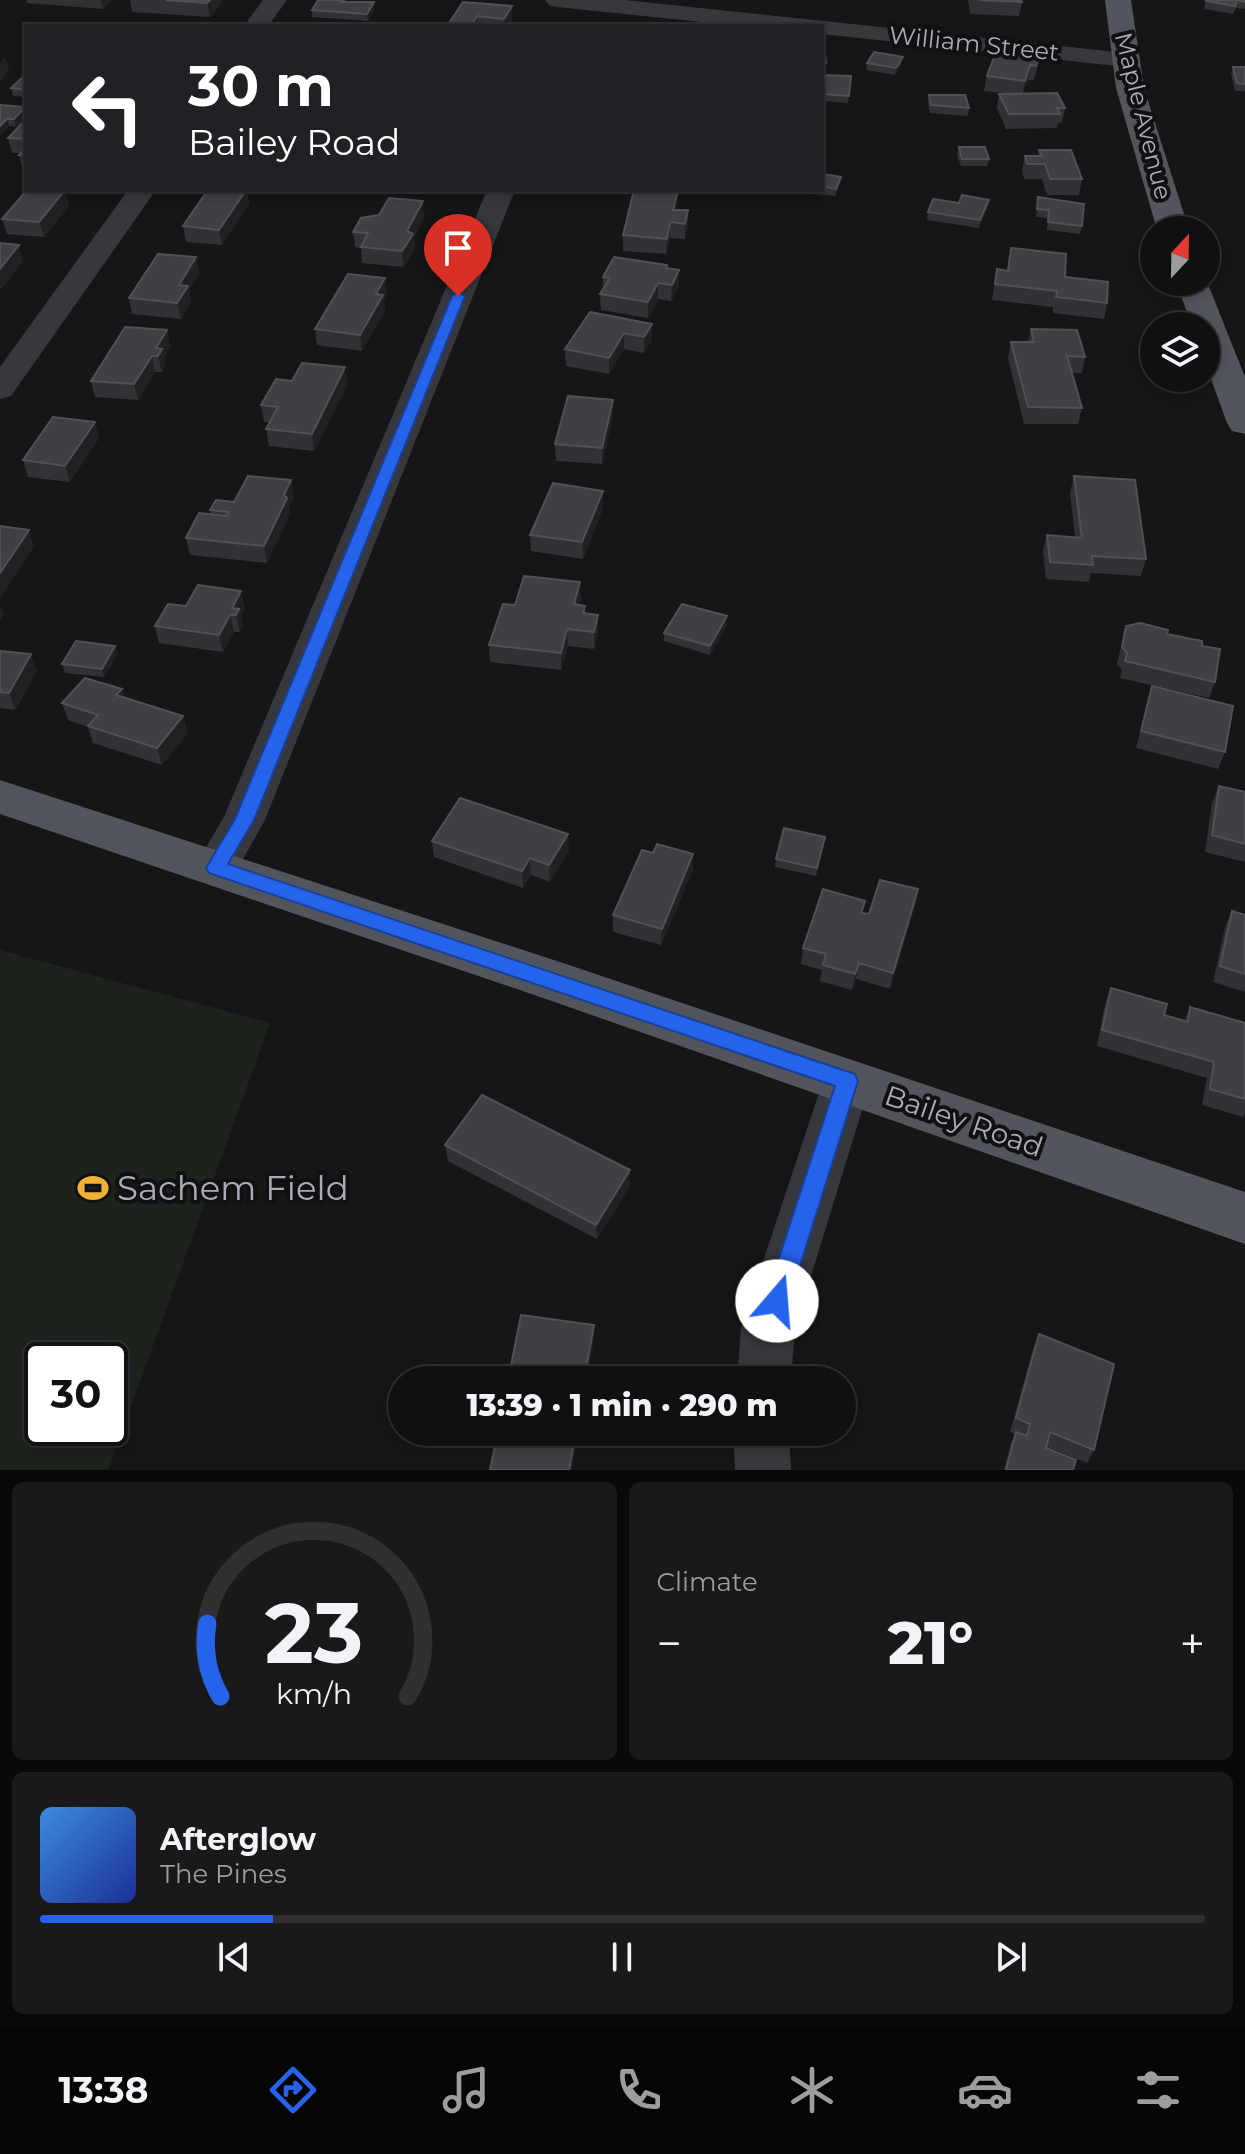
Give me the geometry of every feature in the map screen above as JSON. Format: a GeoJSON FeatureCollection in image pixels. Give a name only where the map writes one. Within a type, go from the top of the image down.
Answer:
{"type":"FeatureCollection","features":[{"type":"Feature","properties":{"kind":"main road","name":"Maple Avenue"},"geometry":{"type":"LineString","coordinates":[[1118,0],[1126,60],[1147,148],[1169,216]]}},
{"type":"Feature","properties":{"kind":"main road"},"geometry":{"type":"LineString","coordinates":[[1197,296],[1245,423]]}},
{"type":"Feature","properties":{"kind":"main road","name":"Bailey Road"},"geometry":{"type":"LineString","coordinates":[[0,797],[1245,1218]]}},
{"type":"Feature","properties":{"kind":"street"},"geometry":{"type":"LineString","coordinates":[[257,24],[275,0]]}},
{"type":"Feature","properties":{"kind":"street"},"geometry":{"type":"LineString","coordinates":[[557,0],[596,1],[793,24]]}},
{"type":"Feature","properties":{"kind":"street"},"geometry":{"type":"LineString","coordinates":[[584,24],[596,1]]}},
{"type":"Feature","properties":{"kind":"street","name":"William Street"},"geometry":{"type":"LineString","coordinates":[[824,27],[1126,60]]}},
{"type":"Feature","properties":{"kind":"street"},"geometry":{"type":"LineString","coordinates":[[0,389],[141,192]]}},
{"type":"Feature","properties":{"kind":"street"},"geometry":{"type":"LineString","coordinates":[[216,868],[244,820],[500,192]]}},
{"type":"Feature","properties":{"kind":"street"},"geometry":{"type":"LineString","coordinates":[[765,1366],[768,1328],[847,1081]]}},
{"type":"Feature","properties":{"kind":"street"},"geometry":{"type":"LineString","coordinates":[[762,1446],[763,1470]]}},
{"type":"Feature","properties":{"kind":"shaded area","name":"Sachem Field"},"geometry":{"type":"Polygon","coordinates":[[[0,950],[270,1023],[128,1415],[128,1342],[24,1342],[24,1446],[117,1446],[108,1470],[0,1470],[0,950]]]}},
{"type":"Feature","properties":{"kind":"building"},"geometry":{"type":"Polygon","coordinates":[[[166,0],[210,0],[207,3],[166,0]]]}},
{"type":"Feature","properties":{"kind":"building"},"geometry":{"type":"Polygon","coordinates":[[[318,0],[374,2],[367,14],[312,10],[318,0]]]}},
{"type":"Feature","properties":{"kind":"building"},"geometry":{"type":"Polygon","coordinates":[[[979,0],[1021,0],[1022,2],[979,0]]]}},
{"type":"Feature","properties":{"kind":"building"},"geometry":{"type":"Polygon","coordinates":[[[1206,0],[1237,0],[1235,6],[1206,0]]]}},
{"type":"Feature","properties":{"kind":"building"},"geometry":{"type":"Polygon","coordinates":[[[463,2],[512,6],[504,19],[477,16],[472,24],[448,24],[463,2]]]}},
{"type":"Feature","properties":{"kind":"building"},"geometry":{"type":"Polygon","coordinates":[[[874,52],[903,57],[896,68],[867,63],[874,52]]]}},
{"type":"Feature","properties":{"kind":"building"},"geometry":{"type":"Polygon","coordinates":[[[996,52],[1039,58],[1036,66],[1030,65],[1025,81],[987,76],[996,52]]]}},
{"type":"Feature","properties":{"kind":"building"},"geometry":{"type":"Polygon","coordinates":[[[1233,67],[1245,67],[1245,84],[1237,83],[1233,67]]]}},
{"type":"Feature","properties":{"kind":"building"},"geometry":{"type":"Polygon","coordinates":[[[824,75],[851,76],[849,96],[824,94],[824,75]]]}},
{"type":"Feature","properties":{"kind":"building"},"geometry":{"type":"Polygon","coordinates":[[[24,76],[24,90],[11,88],[24,76]]]}},
{"type":"Feature","properties":{"kind":"building"},"geometry":{"type":"Polygon","coordinates":[[[1057,93],[1065,108],[1057,108],[1060,114],[1009,114],[999,94],[1057,93]]]}},
{"type":"Feature","properties":{"kind":"building"},"geometry":{"type":"Polygon","coordinates":[[[929,95],[965,95],[969,108],[931,105],[929,95]]]}},
{"type":"Feature","properties":{"kind":"building"},"geometry":{"type":"Polygon","coordinates":[[[0,105],[24,107],[14,119],[7,119],[0,126],[0,105]]]}},
{"type":"Feature","properties":{"kind":"building"},"geometry":{"type":"Polygon","coordinates":[[[24,121],[24,139],[8,138],[24,121]]]}},
{"type":"Feature","properties":{"kind":"building"},"geometry":{"type":"Polygon","coordinates":[[[959,147],[985,147],[989,159],[962,159],[959,147]]]}},
{"type":"Feature","properties":{"kind":"building"},"geometry":{"type":"Polygon","coordinates":[[[1039,150],[1071,150],[1082,179],[1050,179],[1045,164],[1027,164],[1025,156],[1042,156],[1039,150]]]}},
{"type":"Feature","properties":{"kind":"building"},"geometry":{"type":"Polygon","coordinates":[[[824,174],[841,177],[836,189],[824,186],[824,174]]]}},
{"type":"Feature","properties":{"kind":"building"},"geometry":{"type":"Polygon","coordinates":[[[25,192],[63,192],[39,222],[2,219],[25,192]]]}},
{"type":"Feature","properties":{"kind":"building"},"geometry":{"type":"Polygon","coordinates":[[[207,192],[245,192],[219,230],[183,226],[207,192]]]}},
{"type":"Feature","properties":{"kind":"building"},"geometry":{"type":"Polygon","coordinates":[[[634,192],[678,192],[673,210],[688,210],[685,224],[670,222],[667,239],[623,235],[634,192]]]}},
{"type":"Feature","properties":{"kind":"building"},"geometry":{"type":"Polygon","coordinates":[[[962,195],[989,200],[980,220],[928,212],[933,199],[959,203],[962,195]]]}},
{"type":"Feature","properties":{"kind":"building"},"geometry":{"type":"Polygon","coordinates":[[[1038,197],[1084,204],[1082,226],[1048,222],[1049,210],[1037,209],[1038,197]]]}},
{"type":"Feature","properties":{"kind":"building"},"geometry":{"type":"Polygon","coordinates":[[[389,198],[423,201],[407,231],[413,234],[402,251],[361,247],[368,233],[353,232],[361,218],[379,215],[389,198]]]}},
{"type":"Feature","properties":{"kind":"building"},"geometry":{"type":"Polygon","coordinates":[[[0,243],[19,245],[0,269],[0,243]]]}},
{"type":"Feature","properties":{"kind":"building"},"geometry":{"type":"Polygon","coordinates":[[[1011,248],[1066,254],[1065,277],[1108,282],[1107,303],[1056,297],[1057,291],[995,284],[997,269],[1008,271],[1011,248]]]}},
{"type":"Feature","properties":{"kind":"building"},"geometry":{"type":"Polygon","coordinates":[[[158,254],[196,257],[179,285],[188,286],[177,303],[129,298],[158,254]]]}},
{"type":"Feature","properties":{"kind":"building"},"geometry":{"type":"Polygon","coordinates":[[[614,257],[667,265],[666,268],[679,270],[672,285],[658,283],[648,302],[600,294],[610,278],[603,277],[614,257]]]}},
{"type":"Feature","properties":{"kind":"building"},"geometry":{"type":"Polygon","coordinates":[[[348,274],[385,278],[376,294],[383,295],[360,335],[315,329],[348,274]]]}},
{"type":"Feature","properties":{"kind":"building"},"geometry":{"type":"Polygon","coordinates":[[[590,312],[652,324],[644,337],[624,333],[609,358],[565,349],[590,312]]]}},
{"type":"Feature","properties":{"kind":"building"},"geometry":{"type":"Polygon","coordinates":[[[125,327],[167,330],[156,348],[162,349],[158,356],[152,356],[134,384],[91,381],[125,327]]]}},
{"type":"Feature","properties":{"kind":"building"},"geometry":{"type":"Polygon","coordinates":[[[1031,329],[1077,330],[1085,357],[1067,356],[1082,408],[1028,407],[1011,342],[1034,342],[1031,329]]]}},
{"type":"Feature","properties":{"kind":"building"},"geometry":{"type":"Polygon","coordinates":[[[302,363],[345,367],[312,434],[266,429],[278,407],[261,405],[276,379],[292,381],[302,363]]]}},
{"type":"Feature","properties":{"kind":"building"},"geometry":{"type":"Polygon","coordinates":[[[568,396],[613,400],[602,448],[555,444],[568,396]]]}},
{"type":"Feature","properties":{"kind":"building"},"geometry":{"type":"Polygon","coordinates":[[[53,417],[95,422],[65,466],[23,460],[53,417]]]}},
{"type":"Feature","properties":{"kind":"building"},"geometry":{"type":"Polygon","coordinates":[[[248,476],[291,480],[284,495],[287,498],[264,546],[186,538],[199,513],[226,516],[229,512],[210,510],[216,500],[234,502],[248,476]]]}},
{"type":"Feature","properties":{"kind":"building"},"geometry":{"type":"Polygon","coordinates":[[[1074,476],[1135,480],[1146,559],[1092,556],[1093,565],[1050,562],[1047,535],[1082,538],[1074,476]]]}},
{"type":"Feature","properties":{"kind":"building"},"geometry":{"type":"Polygon","coordinates":[[[553,483],[603,491],[582,542],[530,535],[553,483]]]}},
{"type":"Feature","properties":{"kind":"building"},"geometry":{"type":"Polygon","coordinates":[[[0,526],[29,530],[0,573],[0,526]]]}},
{"type":"Feature","properties":{"kind":"building"},"geometry":{"type":"Polygon","coordinates":[[[524,576],[580,582],[574,604],[585,606],[583,613],[598,615],[594,632],[567,629],[561,653],[489,645],[503,604],[515,605],[524,576]]]}},
{"type":"Feature","properties":{"kind":"building"},"geometry":{"type":"Polygon","coordinates":[[[198,585],[241,591],[232,608],[239,609],[236,615],[230,615],[219,635],[155,626],[168,604],[186,606],[198,585]]]}},
{"type":"Feature","properties":{"kind":"building"},"geometry":{"type":"Polygon","coordinates":[[[682,604],[727,616],[710,646],[664,633],[682,604]]]}},
{"type":"Feature","properties":{"kind":"building"},"geometry":{"type":"Polygon","coordinates":[[[1140,623],[1168,630],[1167,634],[1202,641],[1202,646],[1220,649],[1215,682],[1125,661],[1127,653],[1122,647],[1126,626],[1140,623]]]}},
{"type":"Feature","properties":{"kind":"building"},"geometry":{"type":"Polygon","coordinates":[[[76,641],[115,646],[102,669],[62,664],[76,641]]]}},
{"type":"Feature","properties":{"kind":"building"},"geometry":{"type":"Polygon","coordinates":[[[0,651],[31,654],[9,693],[0,692],[0,651]]]}},
{"type":"Feature","properties":{"kind":"building"},"geometry":{"type":"Polygon","coordinates":[[[85,678],[122,689],[116,695],[183,716],[157,748],[88,726],[98,715],[62,703],[85,678]]]}},
{"type":"Feature","properties":{"kind":"building"},"geometry":{"type":"Polygon","coordinates":[[[1152,686],[1233,706],[1225,752],[1141,731],[1152,686]]]}},
{"type":"Feature","properties":{"kind":"building"},"geometry":{"type":"Polygon","coordinates":[[[1219,786],[1245,792],[1245,844],[1212,835],[1219,786]]]}},
{"type":"Feature","properties":{"kind":"building"},"geometry":{"type":"Polygon","coordinates":[[[460,798],[568,834],[549,865],[530,858],[522,871],[432,841],[460,798]]]}},
{"type":"Feature","properties":{"kind":"building"},"geometry":{"type":"Polygon","coordinates":[[[784,828],[825,837],[817,868],[776,859],[784,828]]]}},
{"type":"Feature","properties":{"kind":"building"},"geometry":{"type":"Polygon","coordinates":[[[657,844],[693,854],[662,929],[613,915],[642,850],[653,853],[657,844]]]}},
{"type":"Feature","properties":{"kind":"building"},"geometry":{"type":"Polygon","coordinates":[[[880,880],[918,889],[893,973],[859,963],[855,974],[823,965],[826,954],[803,948],[823,889],[865,901],[861,913],[869,914],[880,880]]]}},
{"type":"Feature","properties":{"kind":"building"},"geometry":{"type":"Polygon","coordinates":[[[1232,911],[1245,915],[1245,974],[1220,966],[1232,911]]]}},
{"type":"Feature","properties":{"kind":"building"},"geometry":{"type":"Polygon","coordinates":[[[1111,988],[1167,1004],[1164,1015],[1188,1022],[1190,1007],[1245,1023],[1245,1099],[1210,1089],[1214,1062],[1102,1030],[1111,988]]]}},
{"type":"Feature","properties":{"kind":"building"},"geometry":{"type":"Polygon","coordinates":[[[482,1095],[630,1170],[596,1225],[445,1145],[482,1095]]]}},
{"type":"Feature","properties":{"kind":"building"},"geometry":{"type":"Polygon","coordinates":[[[521,1315],[594,1325],[587,1366],[511,1366],[521,1315]]]}},
{"type":"Feature","properties":{"kind":"building"},"geometry":{"type":"Polygon","coordinates":[[[1039,1334],[1114,1364],[1094,1450],[1050,1432],[1046,1448],[1076,1460],[1073,1470],[1006,1470],[1016,1432],[1027,1436],[1030,1424],[1016,1418],[1039,1334]]]}},
{"type":"Feature","properties":{"kind":"building"},"geometry":{"type":"Polygon","coordinates":[[[495,1446],[573,1446],[569,1470],[490,1470],[495,1446]]]}},
{"type":"Feature","properties":{"kind":"place","name":"Sachem Field"},"geometry":{"type":"Point","coordinates":[93,1188]}},
{"type":"Feature","properties":{"kind":"route"},"geometry":{"type":"LineString","coordinates":[[458,296],[244,820],[216,868],[847,1081],[777,1301]]}}]}
